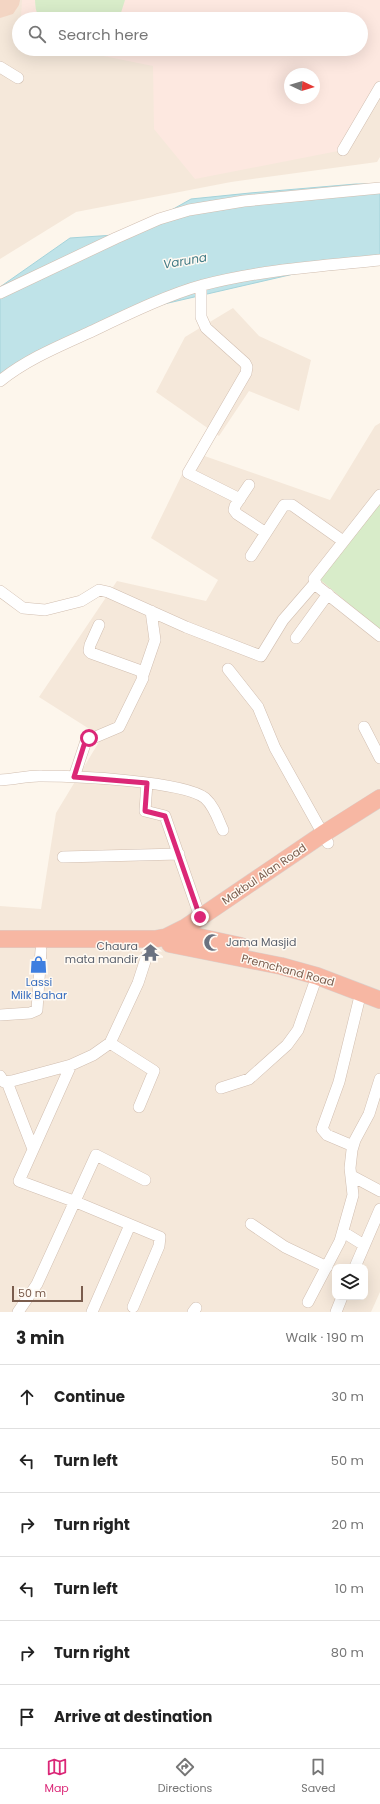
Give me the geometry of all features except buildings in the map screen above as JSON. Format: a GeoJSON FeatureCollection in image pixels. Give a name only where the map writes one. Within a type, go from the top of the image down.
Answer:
{"type":"FeatureCollection","features":[{"type":"Feature","properties":{"kind":"highway","name":"Makbul Alan Road"},"geometry":{"type":"LineString","coordinates":[[0,949],[149,949],[183,940],[380,798]]}},
{"type":"Feature","properties":{"kind":"highway","name":"Makbul Alan Road"},"geometry":{"type":"LineString","coordinates":[[0,939],[155,939],[177,932],[326,838],[380,808]]}},
{"type":"Feature","properties":{"kind":"highway","name":"Premchand Road"},"geometry":{"type":"LineString","coordinates":[[190,935],[307,962],[380,987]]}},
{"type":"Feature","properties":{"kind":"highway","name":"Premchand Road"},"geometry":{"type":"LineString","coordinates":[[170,944],[243,957],[317,976],[380,1000]]}},
{"type":"Feature","properties":{"kind":"street"},"geometry":{"type":"LineString","coordinates":[[0,67],[18,78]]}},
{"type":"Feature","properties":{"kind":"street"},"geometry":{"type":"LineString","coordinates":[[343,150],[380,87]]}},
{"type":"Feature","properties":{"kind":"street"},"geometry":{"type":"LineString","coordinates":[[0,293],[159,219],[189,210],[244,201],[380,188]]}},
{"type":"Feature","properties":{"kind":"street"},"geometry":{"type":"LineString","coordinates":[[0,381],[14,370],[45,353],[170,297],[201,286],[260,273],[380,260]]}},
{"type":"Feature","properties":{"kind":"street"},"geometry":{"type":"LineString","coordinates":[[201,286],[201,317],[206,328],[245,362],[248,367],[188,473],[240,499]]}},
{"type":"Feature","properties":{"kind":"street"},"geometry":{"type":"LineString","coordinates":[[249,485],[234,508],[235,512],[266,533]]}},
{"type":"Feature","properties":{"kind":"street"},"geometry":{"type":"LineString","coordinates":[[0,591],[23,608],[45,610],[81,601],[99,590],[117,596],[186,627],[262,656],[283,620],[315,583],[315,576],[380,495]]}},
{"type":"Feature","properties":{"kind":"street"},"geometry":{"type":"LineString","coordinates":[[251,556],[284,505],[290,504],[343,541]]}},
{"type":"Feature","properties":{"kind":"street"},"geometry":{"type":"LineString","coordinates":[[315,583],[380,636]]}},
{"type":"Feature","properties":{"kind":"street"},"geometry":{"type":"LineString","coordinates":[[296,638],[328,594]]}},
{"type":"Feature","properties":{"kind":"street"},"geometry":{"type":"LineString","coordinates":[[74,777],[86,741],[119,727],[142,681],[155,640],[151,611]]}},
{"type":"Feature","properties":{"kind":"street"},"geometry":{"type":"LineString","coordinates":[[100,625],[89,649],[90,654],[138,669],[143,675]]}},
{"type":"Feature","properties":{"kind":"street"},"geometry":{"type":"LineString","coordinates":[[228,669],[258,707],[275,748],[326,838]]}},
{"type":"Feature","properties":{"kind":"street"},"geometry":{"type":"LineString","coordinates":[[364,727],[380,758]]}},
{"type":"Feature","properties":{"kind":"street"},"geometry":{"type":"LineString","coordinates":[[0,780],[42,776],[74,777],[147,783],[186,790],[204,798],[215,812],[223,830]]}},
{"type":"Feature","properties":{"kind":"street"},"geometry":{"type":"LineString","coordinates":[[147,783],[145,811],[165,816],[200,917]]}},
{"type":"Feature","properties":{"kind":"street"},"geometry":{"type":"LineString","coordinates":[[62,857],[179,854]]}},
{"type":"Feature","properties":{"kind":"street"},"geometry":{"type":"LineString","coordinates":[[33,1149],[4,1079],[71,1065],[93,1055],[110,1043],[138,983],[149,949]]}},
{"type":"Feature","properties":{"kind":"street"},"geometry":{"type":"LineString","coordinates":[[0,1015],[30,1013],[37,1010],[41,950]]}},
{"type":"Feature","properties":{"kind":"street"},"geometry":{"type":"LineString","coordinates":[[221,1088],[249,1079],[287,1044],[298,1030],[317,976]]}},
{"type":"Feature","properties":{"kind":"street"},"geometry":{"type":"LineString","coordinates":[[353,1146],[327,1134],[322,1130],[338,1082],[361,992]]}},
{"type":"Feature","properties":{"kind":"street"},"geometry":{"type":"LineString","coordinates":[[110,1043],[154,1071],[140,1107]]}},
{"type":"Feature","properties":{"kind":"street"},"geometry":{"type":"LineString","coordinates":[[71,1065],[19,1181],[76,1202],[160,1237],[159,1246],[133,1307]]}},
{"type":"Feature","properties":{"kind":"street"},"geometry":{"type":"LineString","coordinates":[[308,1302],[336,1249],[343,1232],[353,1195],[350,1158],[353,1146],[369,1114],[380,1079]]}},
{"type":"Feature","properties":{"kind":"street"},"geometry":{"type":"LineString","coordinates":[[18,1312],[37,1284],[76,1202],[96,1155],[145,1180]]}},
{"type":"Feature","properties":{"kind":"street"},"geometry":{"type":"LineString","coordinates":[[352,1176],[380,1191]]}},
{"type":"Feature","properties":{"kind":"street"},"geometry":{"type":"LineString","coordinates":[[356,1264],[380,1210]]}},
{"type":"Feature","properties":{"kind":"street"},"geometry":{"type":"LineString","coordinates":[[251,1224],[285,1247],[327,1267]]}},
{"type":"Feature","properties":{"kind":"street"},"geometry":{"type":"LineString","coordinates":[[92,1312],[130,1225]]}},
{"type":"Feature","properties":{"kind":"street"},"geometry":{"type":"LineString","coordinates":[[343,1232],[364,1245]]}},
{"type":"Feature","properties":{"kind":"street"},"geometry":{"type":"LineString","coordinates":[[336,1312],[341,1300]]}},
{"type":"Feature","properties":{"kind":"shaded area"},"geometry":{"type":"Polygon","coordinates":[[[0,0],[380,0],[380,157],[377,162],[231,182],[76,212],[0,259],[0,0]]]}},
{"type":"Feature","properties":{"kind":"shaded area"},"geometry":{"type":"Polygon","coordinates":[[[22,0],[380,0],[380,87],[343,150],[195,179],[154,129],[153,66],[104,56],[368,56],[368,12],[21,12],[22,0]]]}},
{"type":"Feature","properties":{"kind":"shaded area"},"geometry":{"type":"Polygon","coordinates":[[[233,308],[259,336],[311,360],[299,411],[249,391],[219,436],[156,392],[185,337],[233,308]]]}},
{"type":"Feature","properties":{"kind":"shaded area"},"geometry":{"type":"Polygon","coordinates":[[[380,423],[380,1292],[371,1312],[0,1312],[0,906],[41,909],[56,813],[102,737],[39,697],[117,581],[206,601],[218,580],[151,538],[193,452],[330,500],[375,426],[380,423]]]}},
{"type":"Feature","properties":{"kind":"green space"},"geometry":{"type":"Polygon","coordinates":[[[35,0],[125,0],[121,12],[38,12],[35,0]]]}},
{"type":"Feature","properties":{"kind":"green space"},"geometry":{"type":"Polygon","coordinates":[[[380,500],[380,630],[317,577],[380,500]]]}},
{"type":"Feature","properties":{"kind":"water","name":"Varuna"},"geometry":{"type":"Polygon","coordinates":[[[356,184],[380,184],[380,265],[298,273],[151,307],[27,359],[0,383],[0,287],[70,238],[129,234],[191,199],[356,184]]]}},
{"type":"Feature","properties":{"kind":"place","name":"Jama Masjid"},"geometry":{"type":"Point","coordinates":[213,942]}},
{"type":"Feature","properties":{"kind":"place","name":"Chaura mata mandir"},"geometry":{"type":"Point","coordinates":[151,952]}},
{"type":"Feature","properties":{"kind":"place","name":"Lassi Milk Bahar"},"geometry":{"type":"Point","coordinates":[39,964]}},
{"type":"Feature","properties":{"kind":"route"},"geometry":{"type":"LineString","coordinates":[[89,738],[84,745],[74,777],[147,783],[145,811],[165,816],[200,917]]}}]}
